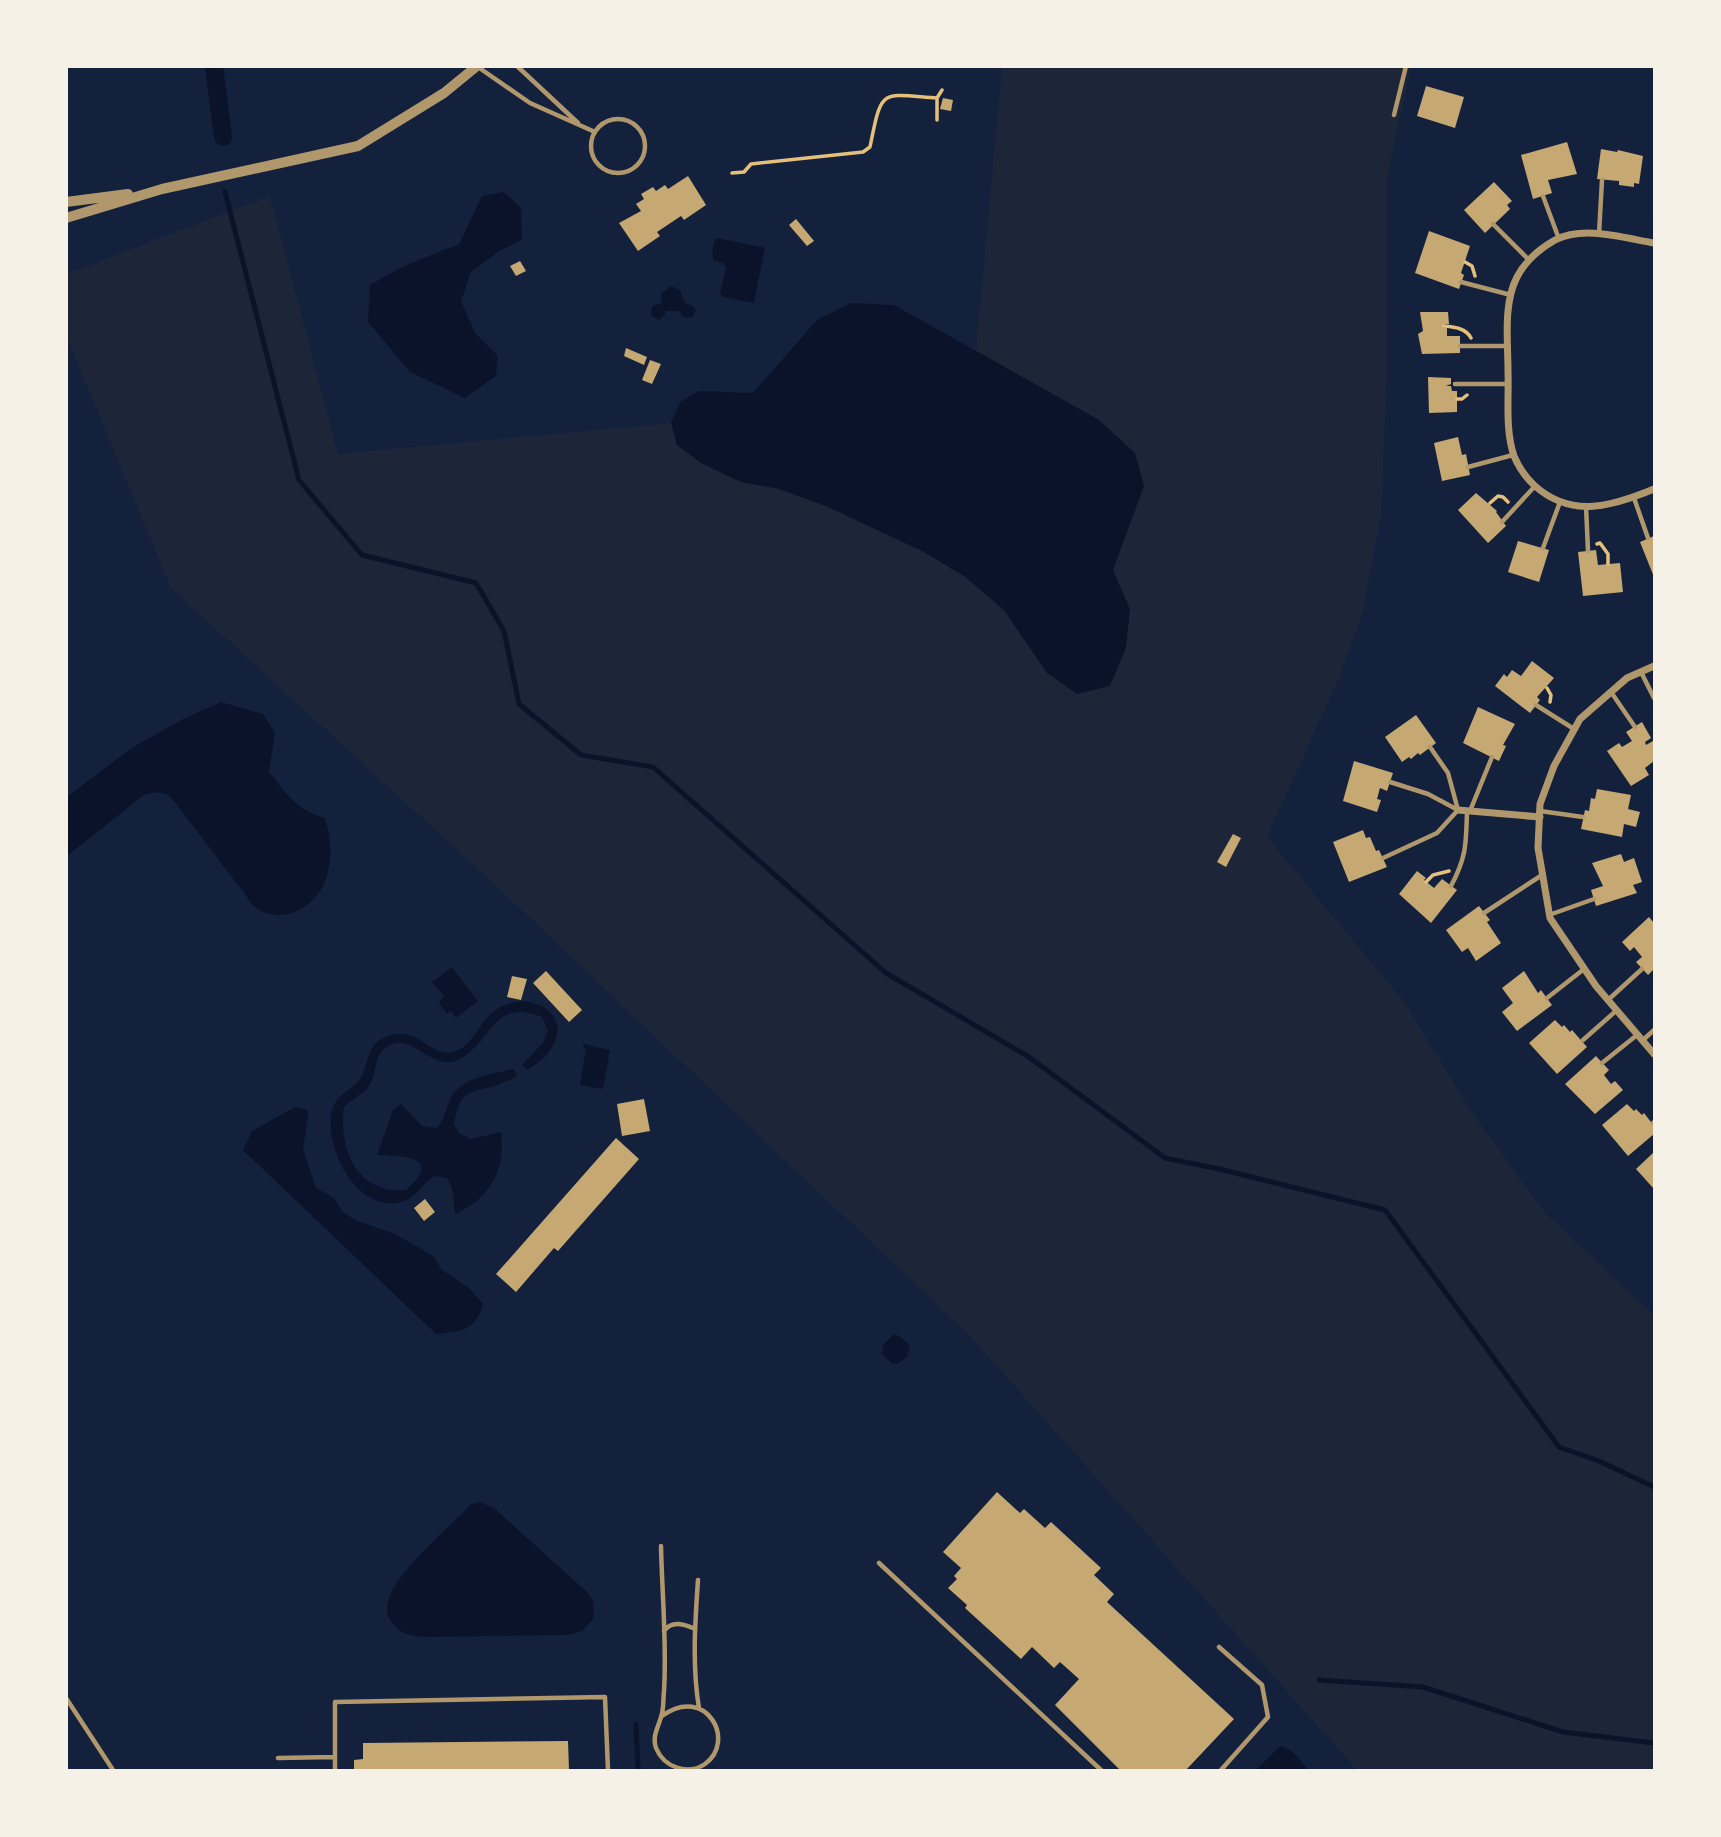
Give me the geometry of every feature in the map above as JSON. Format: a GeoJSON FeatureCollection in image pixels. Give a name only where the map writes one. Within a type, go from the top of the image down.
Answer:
{"type":"FeatureCollection","features":[{"type":"Feature","properties":{"kind":"street"},"geometry":{"type":"LineString","coordinates":[[66,218],[162,189],[358,146],[444,93],[477,66]]}},
{"type":"Feature","properties":{"kind":"street"},"geometry":{"type":"LineString","coordinates":[[66,202],[162,189]]}},
{"type":"Feature","properties":{"kind":"street"},"geometry":{"type":"LineString","coordinates":[[1654,243],[1599,234],[1575,234],[1559,239],[1528,259],[1516,279],[1508,309],[1508,425],[1514,455],[1525,477],[1546,496],[1573,507],[1604,506],[1654,489]]}},
{"type":"Feature","properties":{"kind":"street"},"geometry":{"type":"LineString","coordinates":[[1654,666],[1627,678],[1580,719],[1554,766],[1540,804],[1538,848],[1549,915],[1584,969],[1654,1054]]}},
{"type":"Feature","properties":{"kind":"street"},"geometry":{"type":"LineString","coordinates":[[1458,810],[1540,814]]}},
{"type":"Feature","properties":{"kind":"lane"},"geometry":{"type":"LineString","coordinates":[[477,66],[530,103],[595,132]]}},
{"type":"Feature","properties":{"kind":"lane"},"geometry":{"type":"LineString","coordinates":[[517,66],[581,126]]}},
{"type":"Feature","properties":{"kind":"lane"},"geometry":{"type":"LineString","coordinates":[[1394,114],[1406,66]]}},
{"type":"Feature","properties":{"kind":"lane"},"geometry":{"type":"LineString","coordinates":[[616,118],[629,120],[639,128],[645,140],[645,153],[638,164],[627,172],[614,173],[602,167],[594,158],[591,145],[595,132],[604,123],[616,118]]}},
{"type":"Feature","properties":{"kind":"lane"},"geometry":{"type":"LineString","coordinates":[[1599,234],[1602,180]]}},
{"type":"Feature","properties":{"kind":"lane"},"geometry":{"type":"LineString","coordinates":[[1542,196],[1559,239]]}},
{"type":"Feature","properties":{"kind":"lane"},"geometry":{"type":"LineString","coordinates":[[1493,225],[1528,259]]}},
{"type":"Feature","properties":{"kind":"lane"},"geometry":{"type":"LineString","coordinates":[[1461,282],[1511,295]]}},
{"type":"Feature","properties":{"kind":"lane"},"geometry":{"type":"LineString","coordinates":[[1460,346],[1508,346]]}},
{"type":"Feature","properties":{"kind":"lane"},"geometry":{"type":"LineString","coordinates":[[1455,384],[1508,384]]}},
{"type":"Feature","properties":{"kind":"lane"},"geometry":{"type":"LineString","coordinates":[[1468,467],[1514,455]]}},
{"type":"Feature","properties":{"kind":"lane"},"geometry":{"type":"LineString","coordinates":[[1502,522],[1535,486]]}},
{"type":"Feature","properties":{"kind":"lane"},"geometry":{"type":"LineString","coordinates":[[1634,498],[1648,538]]}},
{"type":"Feature","properties":{"kind":"lane"},"geometry":{"type":"LineString","coordinates":[[1543,548],[1560,502]]}},
{"type":"Feature","properties":{"kind":"lane"},"geometry":{"type":"LineString","coordinates":[[1586,506],[1588,548]]}},
{"type":"Feature","properties":{"kind":"lane"},"geometry":{"type":"LineString","coordinates":[[1640,672],[1654,698]]}},
{"type":"Feature","properties":{"kind":"lane"},"geometry":{"type":"LineString","coordinates":[[1611,692],[1635,727]]}},
{"type":"Feature","properties":{"kind":"lane"},"geometry":{"type":"LineString","coordinates":[[1536,705],[1574,730]]}},
{"type":"Feature","properties":{"kind":"lane"},"geometry":{"type":"LineString","coordinates":[[1430,747],[1448,773],[1458,810]]}},
{"type":"Feature","properties":{"kind":"lane"},"geometry":{"type":"LineString","coordinates":[[1451,886],[1466,849],[1468,811],[1492,757]]}},
{"type":"Feature","properties":{"kind":"lane"},"geometry":{"type":"LineString","coordinates":[[1390,782],[1428,794],[1458,810]]}},
{"type":"Feature","properties":{"kind":"lane"},"geometry":{"type":"LineString","coordinates":[[1383,858],[1437,833],[1458,810]]}},
{"type":"Feature","properties":{"kind":"lane"},"geometry":{"type":"LineString","coordinates":[[1540,814],[1583,817]]}},
{"type":"Feature","properties":{"kind":"lane"},"geometry":{"type":"LineString","coordinates":[[1484,912],[1543,874]]}},
{"type":"Feature","properties":{"kind":"lane"},"geometry":{"type":"LineString","coordinates":[[1549,915],[1594,899]]}},
{"type":"Feature","properties":{"kind":"lane"},"geometry":{"type":"LineString","coordinates":[[1547,998],[1584,969]]}},
{"type":"Feature","properties":{"kind":"lane"},"geometry":{"type":"LineString","coordinates":[[1608,1000],[1642,969]]}},
{"type":"Feature","properties":{"kind":"lane"},"geometry":{"type":"LineString","coordinates":[[1583,1040],[1617,1010]]}},
{"type":"Feature","properties":{"kind":"lane"},"geometry":{"type":"LineString","coordinates":[[1602,1063],[1654,1030]]}},
{"type":"Feature","properties":{"kind":"lane"},"geometry":{"type":"LineString","coordinates":[[661,1546],[664,1685],[662,1716],[655,1730],[655,1746],[663,1759],[676,1768],[692,1770],[706,1763],[716,1750],[718,1735],[712,1719],[699,1708],[686,1705],[673,1708],[662,1716]]}},
{"type":"Feature","properties":{"kind":"lane"},"geometry":{"type":"LineString","coordinates":[[879,1563],[1101,1770]]}},
{"type":"Feature","properties":{"kind":"lane"},"geometry":{"type":"LineString","coordinates":[[698,1580],[695,1629],[699,1708]]}},
{"type":"Feature","properties":{"kind":"lane"},"geometry":{"type":"LineString","coordinates":[[663,1633],[667,1627],[676,1624],[685,1624],[695,1629]]}},
{"type":"Feature","properties":{"kind":"lane"},"geometry":{"type":"LineString","coordinates":[[1219,1647],[1262,1685],[1268,1717],[1221,1770]]}},
{"type":"Feature","properties":{"kind":"lane"},"geometry":{"type":"LineString","coordinates":[[335,1770],[335,1702],[605,1697],[608,1770]]}},
{"type":"Feature","properties":{"kind":"lane"},"geometry":{"type":"LineString","coordinates":[[66,1698],[113,1770]]}},
{"type":"Feature","properties":{"kind":"lane"},"geometry":{"type":"LineString","coordinates":[[278,1758],[334,1757]]}},
{"type":"Feature","properties":{"kind":"path"},"geometry":{"type":"LineString","coordinates":[[937,120],[937,98],[942,90]]}},
{"type":"Feature","properties":{"kind":"path"},"geometry":{"type":"LineString","coordinates":[[732,173],[744,172],[751,164],[863,152],[870,147],[879,106],[885,99],[895,93],[937,98]]}},
{"type":"Feature","properties":{"kind":"path"},"geometry":{"type":"LineString","coordinates":[[1465,262],[1472,266],[1475,274],[1474,285]]}},
{"type":"Feature","properties":{"kind":"path"},"geometry":{"type":"LineString","coordinates":[[1444,326],[1458,328],[1469,334],[1475,346]]}},
{"type":"Feature","properties":{"kind":"path"},"geometry":{"type":"LineString","coordinates":[[1490,503],[1497,496],[1503,497],[1514,509]]}},
{"type":"Feature","properties":{"kind":"path"},"geometry":{"type":"LineString","coordinates":[[1588,548],[1600,543],[1608,554],[1608,564]]}},
{"type":"Feature","properties":{"kind":"path"},"geometry":{"type":"LineString","coordinates":[[1426,882],[1433,875],[1448,871],[1457,874]]}},
{"type":"Feature","properties":{"kind":"shaded area"},"geometry":{"type":"Polygon","coordinates":[[[1002,67],[1411,67],[1387,177],[1387,370],[1381,516],[1362,615],[1338,680],[1267,837],[1405,1003],[1469,1108],[1544,1212],[1654,1315],[1654,1770],[1357,1770],[970,1336],[490,880],[171,588],[67,338],[66,274],[270,196],[338,454],[671,423],[677,445],[701,463],[741,482],[779,489],[826,506],[924,552],[964,576],[1004,610],[1047,673],[1130,609],[1113,571],[1124,538],[1099,420],[976,351],[1002,67]]]}},
{"type":"Feature","properties":{"kind":"shaded area"},"geometry":{"type":"Polygon","coordinates":[[[504,192],[521,208],[522,240],[501,250],[471,272],[461,301],[475,333],[498,356],[496,376],[465,398],[410,372],[368,322],[370,285],[406,265],[459,244],[482,196],[504,192]]]}},
{"type":"Feature","properties":{"kind":"shaded area"},"geometry":{"type":"Polygon","coordinates":[[[717,238],[765,248],[754,303],[722,297],[720,293],[726,268],[723,263],[714,261],[713,258],[713,246],[717,238]]]}},
{"type":"Feature","properties":{"kind":"shaded area"},"geometry":{"type":"Polygon","coordinates":[[[671,286],[680,290],[685,303],[696,310],[693,317],[682,316],[680,311],[665,311],[665,315],[659,320],[651,316],[652,307],[661,303],[661,294],[671,286]]]}},
{"type":"Feature","properties":{"kind":"shaded area"},"geometry":{"type":"Polygon","coordinates":[[[851,303],[894,305],[1099,420],[1135,453],[1144,486],[1113,570],[1130,609],[1126,648],[1110,686],[1077,694],[1047,673],[1004,610],[964,576],[924,552],[826,506],[779,489],[741,482],[701,463],[677,445],[671,423],[680,402],[699,391],[753,393],[817,320],[851,303]]]}},
{"type":"Feature","properties":{"kind":"shaded area"},"geometry":{"type":"Polygon","coordinates":[[[221,702],[263,714],[275,733],[269,772],[299,806],[325,818],[330,846],[328,873],[316,897],[292,913],[273,915],[254,906],[176,804],[164,793],[144,795],[67,856],[67,797],[130,749],[183,719],[221,702]]]}},
{"type":"Feature","properties":{"kind":"shaded area"},"geometry":{"type":"Polygon","coordinates":[[[452,967],[478,1001],[456,1018],[451,1011],[447,1014],[439,1002],[447,994],[444,996],[432,982],[452,967]]]}},
{"type":"Feature","properties":{"kind":"shaded area"},"geometry":{"type":"Polygon","coordinates":[[[523,1001],[548,1010],[553,1015],[557,1029],[550,1051],[527,1070],[522,1065],[543,1043],[548,1031],[542,1017],[525,1012],[512,1013],[501,1018],[477,1045],[455,1061],[438,1060],[406,1044],[390,1045],[380,1054],[369,1086],[344,1107],[344,1138],[354,1166],[363,1177],[375,1185],[389,1190],[406,1190],[417,1179],[421,1164],[408,1158],[377,1155],[393,1110],[401,1104],[422,1126],[437,1128],[453,1094],[460,1087],[476,1078],[513,1069],[518,1076],[464,1097],[454,1124],[459,1133],[471,1139],[501,1132],[501,1158],[487,1191],[455,1214],[452,1188],[447,1178],[435,1176],[409,1199],[397,1203],[382,1202],[368,1196],[356,1186],[338,1157],[330,1125],[335,1104],[360,1079],[373,1046],[388,1036],[398,1034],[415,1038],[437,1050],[452,1052],[469,1042],[497,1009],[523,1001]]]}},
{"type":"Feature","properties":{"kind":"shaded area"},"geometry":{"type":"Polygon","coordinates":[[[584,1044],[610,1050],[603,1089],[580,1085],[586,1049],[583,1048],[584,1044]]]}},
{"type":"Feature","properties":{"kind":"shaded area"},"geometry":{"type":"Polygon","coordinates":[[[295,1107],[307,1110],[303,1149],[316,1188],[334,1198],[343,1212],[355,1220],[395,1234],[433,1256],[442,1270],[469,1288],[483,1304],[471,1325],[460,1331],[436,1334],[243,1150],[252,1131],[295,1107]]]}},
{"type":"Feature","properties":{"kind":"shaded area"},"geometry":{"type":"Polygon","coordinates":[[[894,1334],[910,1345],[907,1357],[897,1364],[891,1363],[882,1354],[883,1345],[894,1334]]]}},
{"type":"Feature","properties":{"kind":"shaded area"},"geometry":{"type":"Polygon","coordinates":[[[479,1502],[494,1508],[587,1592],[593,1600],[594,1618],[582,1631],[568,1635],[425,1637],[404,1633],[392,1623],[387,1605],[392,1590],[403,1574],[471,1504],[479,1502]]]}},
{"type":"Feature","properties":{"kind":"shaded area"},"geometry":{"type":"Polygon","coordinates":[[[1280,1746],[1293,1752],[1308,1770],[1256,1770],[1280,1746]]]}},
{"type":"Feature","properties":{"kind":"building"},"geometry":{"type":"Polygon","coordinates":[[[1426,86],[1464,97],[1455,128],[1417,116],[1426,86]]]}},
{"type":"Feature","properties":{"kind":"building"},"geometry":{"type":"Polygon","coordinates":[[[943,98],[953,100],[951,111],[940,109],[943,98]]]}},
{"type":"Feature","properties":{"kind":"building"},"geometry":{"type":"Polygon","coordinates":[[[1567,142],[1577,174],[1548,180],[1552,193],[1533,199],[1521,155],[1567,142]]]}},
{"type":"Feature","properties":{"kind":"building"},"geometry":{"type":"Polygon","coordinates":[[[1601,149],[1643,156],[1639,184],[1634,183],[1634,187],[1619,185],[1619,181],[1597,179],[1601,149]]]}},
{"type":"Feature","properties":{"kind":"building"},"geometry":{"type":"Polygon","coordinates":[[[688,176],[706,205],[684,220],[681,216],[657,232],[660,236],[638,251],[619,223],[641,211],[636,204],[644,199],[641,194],[653,187],[656,191],[665,185],[668,189],[688,176]]]}},
{"type":"Feature","properties":{"kind":"building"},"geometry":{"type":"Polygon","coordinates":[[[1494,182],[1512,201],[1507,205],[1510,209],[1485,233],[1464,210],[1494,182]]]}},
{"type":"Feature","properties":{"kind":"building"},"geometry":{"type":"Polygon","coordinates":[[[796,219],[814,241],[807,246],[789,225],[796,219]]]}},
{"type":"Feature","properties":{"kind":"building"},"geometry":{"type":"Polygon","coordinates":[[[1429,231],[1470,246],[1459,289],[1415,273],[1429,231]]]}},
{"type":"Feature","properties":{"kind":"building"},"geometry":{"type":"Polygon","coordinates":[[[520,261],[526,271],[516,276],[510,266],[520,261]]]}},
{"type":"Feature","properties":{"kind":"building"},"geometry":{"type":"Polygon","coordinates":[[[1420,312],[1448,312],[1449,324],[1444,324],[1444,328],[1447,328],[1447,336],[1460,336],[1460,353],[1422,354],[1418,334],[1423,331],[1420,312]]]}},
{"type":"Feature","properties":{"kind":"building"},"geometry":{"type":"Polygon","coordinates":[[[626,348],[647,357],[644,365],[624,356],[626,348]]]}},
{"type":"Feature","properties":{"kind":"building"},"geometry":{"type":"Polygon","coordinates":[[[650,360],[661,364],[652,384],[642,380],[650,360]]]}},
{"type":"Feature","properties":{"kind":"building"},"geometry":{"type":"Polygon","coordinates":[[[1428,377],[1451,378],[1451,384],[1446,386],[1457,391],[1457,412],[1429,413],[1428,377]]]}},
{"type":"Feature","properties":{"kind":"building"},"geometry":{"type":"Polygon","coordinates":[[[1458,437],[1462,455],[1466,454],[1470,475],[1442,481],[1434,443],[1458,437]]]}},
{"type":"Feature","properties":{"kind":"building"},"geometry":{"type":"Polygon","coordinates":[[[1476,493],[1497,511],[1506,526],[1488,543],[1458,510],[1476,493]]]}},
{"type":"Feature","properties":{"kind":"building"},"geometry":{"type":"Polygon","coordinates":[[[1654,536],[1654,577],[1640,542],[1654,536]]]}},
{"type":"Feature","properties":{"kind":"building"},"geometry":{"type":"Polygon","coordinates":[[[1518,541],[1549,550],[1539,582],[1508,572],[1518,541]]]}},
{"type":"Feature","properties":{"kind":"building"},"geometry":{"type":"Polygon","coordinates":[[[1596,550],[1598,565],[1620,563],[1623,592],[1583,596],[1578,552],[1596,550]]]}},
{"type":"Feature","properties":{"kind":"building"},"geometry":{"type":"Polygon","coordinates":[[[1532,661],[1554,678],[1537,697],[1540,700],[1530,713],[1495,686],[1504,674],[1507,677],[1512,670],[1521,676],[1532,661]]]}},
{"type":"Feature","properties":{"kind":"building"},"geometry":{"type":"Polygon","coordinates":[[[1478,707],[1515,724],[1503,745],[1506,746],[1499,761],[1463,743],[1478,707]]]}},
{"type":"Feature","properties":{"kind":"building"},"geometry":{"type":"Polygon","coordinates":[[[1416,715],[1436,743],[1420,755],[1418,753],[1402,762],[1385,737],[1416,715]]]}},
{"type":"Feature","properties":{"kind":"building"},"geometry":{"type":"Polygon","coordinates":[[[1642,722],[1651,738],[1645,742],[1646,745],[1653,741],[1654,744],[1654,761],[1645,768],[1649,775],[1631,786],[1607,751],[1619,743],[1622,747],[1632,741],[1626,732],[1642,722]]]}},
{"type":"Feature","properties":{"kind":"building"},"geometry":{"type":"Polygon","coordinates":[[[1354,761],[1393,773],[1387,791],[1380,788],[1377,799],[1381,800],[1377,812],[1343,801],[1354,761]]]}},
{"type":"Feature","properties":{"kind":"building"},"geometry":{"type":"Polygon","coordinates":[[[1597,789],[1631,795],[1628,809],[1640,812],[1636,827],[1624,824],[1622,837],[1581,829],[1585,810],[1589,811],[1591,798],[1595,799],[1597,789]]]}},
{"type":"Feature","properties":{"kind":"building"},"geometry":{"type":"Polygon","coordinates":[[[1363,830],[1366,838],[1370,837],[1376,851],[1379,850],[1387,867],[1349,882],[1333,842],[1363,830]]]}},
{"type":"Feature","properties":{"kind":"building"},"geometry":{"type":"Polygon","coordinates":[[[1233,834],[1241,838],[1226,867],[1217,862],[1233,834]]]}},
{"type":"Feature","properties":{"kind":"building"},"geometry":{"type":"Polygon","coordinates":[[[1621,854],[1624,862],[1634,858],[1642,882],[1633,885],[1637,893],[1596,906],[1591,890],[1603,886],[1592,863],[1621,854]]]}},
{"type":"Feature","properties":{"kind":"building"},"geometry":{"type":"Polygon","coordinates":[[[1417,871],[1434,888],[1442,879],[1457,890],[1431,923],[1399,894],[1417,871]]]}},
{"type":"Feature","properties":{"kind":"building"},"geometry":{"type":"Polygon","coordinates":[[[1479,906],[1490,920],[1487,922],[1501,943],[1476,961],[1468,948],[1462,952],[1446,930],[1479,906]]]}},
{"type":"Feature","properties":{"kind":"building"},"geometry":{"type":"Polygon","coordinates":[[[1649,917],[1654,923],[1654,969],[1648,975],[1636,962],[1642,957],[1634,947],[1630,951],[1622,942],[1649,917]]]}},
{"type":"Feature","properties":{"kind":"building"},"geometry":{"type":"Polygon","coordinates":[[[546,971],[582,1010],[569,1022],[533,983],[546,971]]]}},
{"type":"Feature","properties":{"kind":"building"},"geometry":{"type":"Polygon","coordinates":[[[1524,971],[1538,993],[1541,990],[1552,1005],[1517,1031],[1502,1012],[1513,1003],[1502,988],[1524,971]]]}},
{"type":"Feature","properties":{"kind":"building"},"geometry":{"type":"Polygon","coordinates":[[[512,976],[527,979],[521,1000],[507,997],[512,976]]]}},
{"type":"Feature","properties":{"kind":"building"},"geometry":{"type":"Polygon","coordinates":[[[1555,1020],[1570,1032],[1572,1030],[1587,1047],[1557,1074],[1529,1043],[1555,1020]]]}},
{"type":"Feature","properties":{"kind":"building"},"geometry":{"type":"Polygon","coordinates":[[[1596,1056],[1609,1070],[1604,1075],[1611,1084],[1615,1081],[1623,1090],[1595,1114],[1565,1084],[1596,1056]]]}},
{"type":"Feature","properties":{"kind":"building"},"geometry":{"type":"Polygon","coordinates":[[[644,1099],[650,1131],[622,1136],[617,1104],[644,1099]]]}},
{"type":"Feature","properties":{"kind":"building"},"geometry":{"type":"Polygon","coordinates":[[[1627,1104],[1634,1111],[1636,1109],[1642,1115],[1644,1113],[1654,1126],[1654,1134],[1628,1156],[1602,1125],[1627,1104]]]}},
{"type":"Feature","properties":{"kind":"building"},"geometry":{"type":"Polygon","coordinates":[[[616,1138],[639,1159],[558,1251],[554,1248],[516,1292],[496,1274],[616,1138]]]}},
{"type":"Feature","properties":{"kind":"building"},"geometry":{"type":"Polygon","coordinates":[[[1654,1152],[1654,1189],[1636,1169],[1654,1152]]]}},
{"type":"Feature","properties":{"kind":"building"},"geometry":{"type":"Polygon","coordinates":[[[425,1199],[435,1212],[424,1221],[414,1208],[425,1199]]]}},
{"type":"Feature","properties":{"kind":"building"},"geometry":{"type":"Polygon","coordinates":[[[997,1492],[1020,1513],[1024,1509],[1045,1528],[1051,1522],[1101,1568],[1094,1575],[1114,1594],[1107,1602],[1234,1719],[1186,1770],[1120,1770],[1055,1705],[1079,1679],[1060,1662],[1054,1668],[1032,1647],[1021,1659],[965,1608],[967,1605],[948,1588],[957,1579],[954,1576],[961,1568],[943,1552],[997,1492]]]}},
{"type":"Feature","properties":{"kind":"building"},"geometry":{"type":"Polygon","coordinates":[[[568,1741],[569,1770],[354,1770],[354,1760],[363,1759],[363,1743],[568,1741]]]}},
{"type":"Feature","properties":{"kind":"waterway"},"geometry":{"type":"LineString","coordinates":[[214,66],[223,137]]}},
{"type":"Feature","properties":{"kind":"waterway"},"geometry":{"type":"LineString","coordinates":[[225,192],[299,480],[362,555],[476,583],[504,631],[519,704],[581,755],[653,767],[886,973],[1029,1057],[1165,1158],[1385,1210],[1559,1447],[1599,1461],[1654,1487]]}},
{"type":"Feature","properties":{"kind":"waterway"},"geometry":{"type":"LineString","coordinates":[[1319,1680],[1423,1687],[1563,1732],[1654,1743]]}},
{"type":"Feature","properties":{"kind":"waterway"},"geometry":{"type":"LineString","coordinates":[[636,1724],[638,1770]]}}]}
